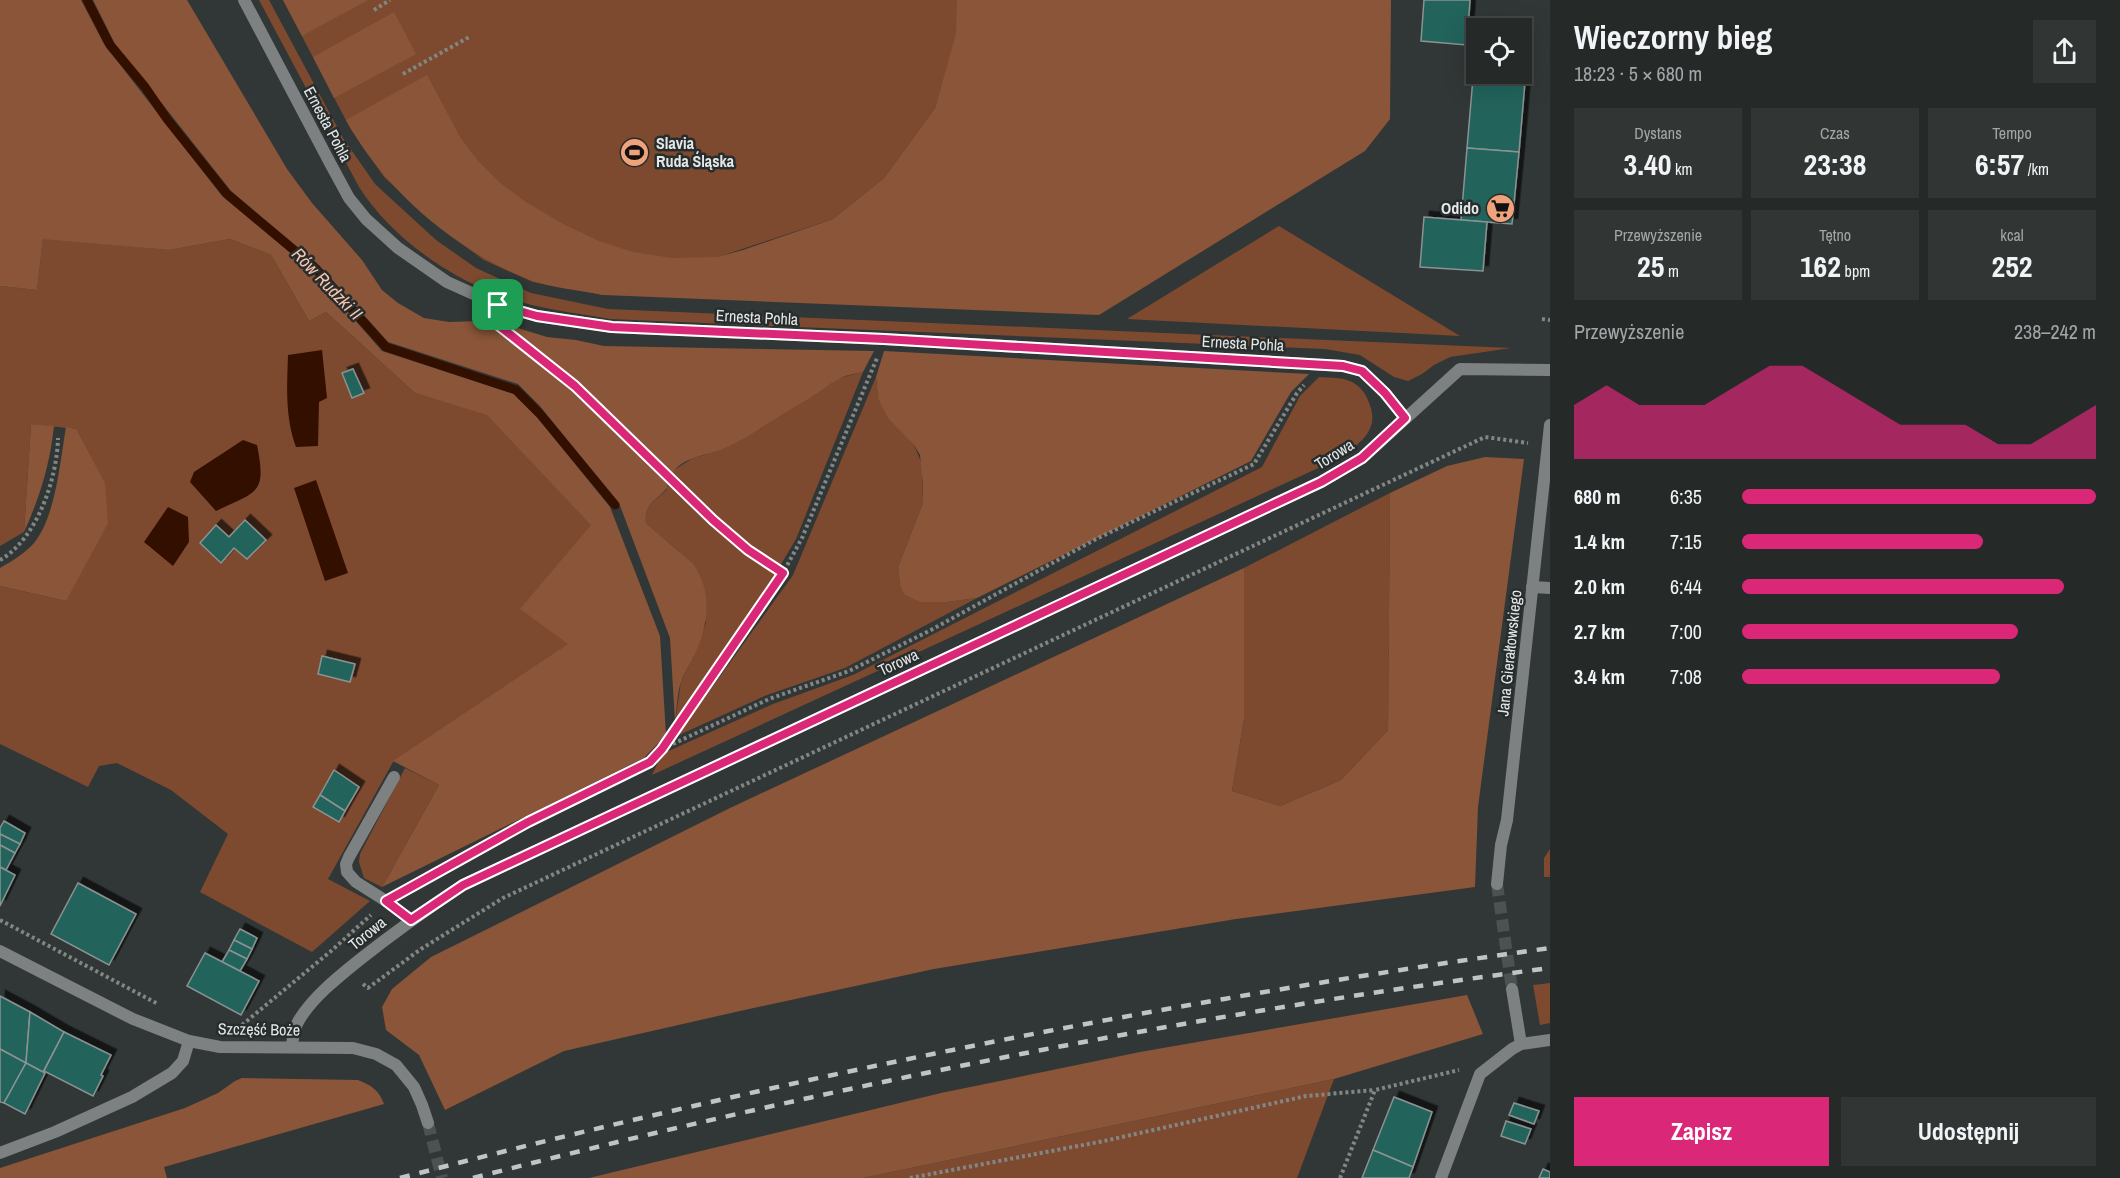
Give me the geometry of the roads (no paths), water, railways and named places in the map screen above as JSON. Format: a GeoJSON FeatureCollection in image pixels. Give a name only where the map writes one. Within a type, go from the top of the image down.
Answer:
{"type":"FeatureCollection","features":[{"type":"Feature","properties":{"kind":"street","name":"Ernesta Pohla"},"geometry":{"type":"LineString","coordinates":[[244,0],[349,198],[366,219],[389,241],[439,277],[498,305],[537,316],[612,327],[1323,363],[1362,371],[1385,393],[1405,418]]}},
{"type":"Feature","properties":{"kind":"street","name":"Torowa"},"geometry":{"type":"LineString","coordinates":[[292,1046],[293,1032],[299,1020],[321,993],[411,920],[463,885],[1321,482],[1362,458],[1460,369],[1550,370]]}},
{"type":"Feature","properties":{"kind":"street","name":"Jana Gierałtowskiego"},"geometry":{"type":"LineString","coordinates":[[1497,884],[1501,845],[1507,820],[1550,425]]}},
{"type":"Feature","properties":{"kind":"street"},"geometry":{"type":"LineString","coordinates":[[1532,587],[1550,588]]}},
{"type":"Feature","properties":{"kind":"street"},"geometry":{"type":"LineString","coordinates":[[394,777],[346,864],[347,872],[356,882],[411,920]]}},
{"type":"Feature","properties":{"kind":"street","name":"Szczęść Boże"},"geometry":{"type":"LineString","coordinates":[[0,951],[134,1018],[189,1041],[220,1047],[353,1048],[376,1054],[396,1065],[414,1087],[423,1105],[428,1124]]}},
{"type":"Feature","properties":{"kind":"street"},"geometry":{"type":"LineString","coordinates":[[1512,989],[1521,1044]]}},
{"type":"Feature","properties":{"kind":"street"},"geometry":{"type":"LineString","coordinates":[[1441,1178],[1480,1074],[1521,1044],[1550,1040]]}},
{"type":"Feature","properties":{"kind":"street"},"geometry":{"type":"LineString","coordinates":[[0,1153],[55,1132],[132,1097],[172,1073],[183,1061],[189,1041]]}},
{"type":"Feature","properties":{"kind":"waterway","name":"Rów Rudzki II"},"geometry":{"type":"LineString","coordinates":[[87,0],[110,45],[227,194],[313,266],[386,347],[516,390],[540,414],[615,505]]}},
{"type":"Feature","properties":{"kind":"tunnel"},"geometry":{"type":"LineString","coordinates":[[1497,884],[1512,989]]}},
{"type":"Feature","properties":{"kind":"tunnel"},"geometry":{"type":"LineString","coordinates":[[428,1123],[442,1178]]}},
{"type":"Feature","properties":{"kind":"railway"},"geometry":{"type":"LineString","coordinates":[[400,1178],[685,1108],[972,1046],[1260,993],[1550,948]]}},
{"type":"Feature","properties":{"kind":"railway"},"geometry":{"type":"LineString","coordinates":[[473,1178],[740,1113],[1008,1056],[1278,1008],[1550,968]]}},
{"type":"Feature","properties":{"kind":"place","name":"Slavia Ruda Śląska"},"geometry":{"type":"Point","coordinates":[635,152]}},
{"type":"Feature","properties":{"kind":"place","name":"Odido"},"geometry":{"type":"Point","coordinates":[1500,208]}}]}
